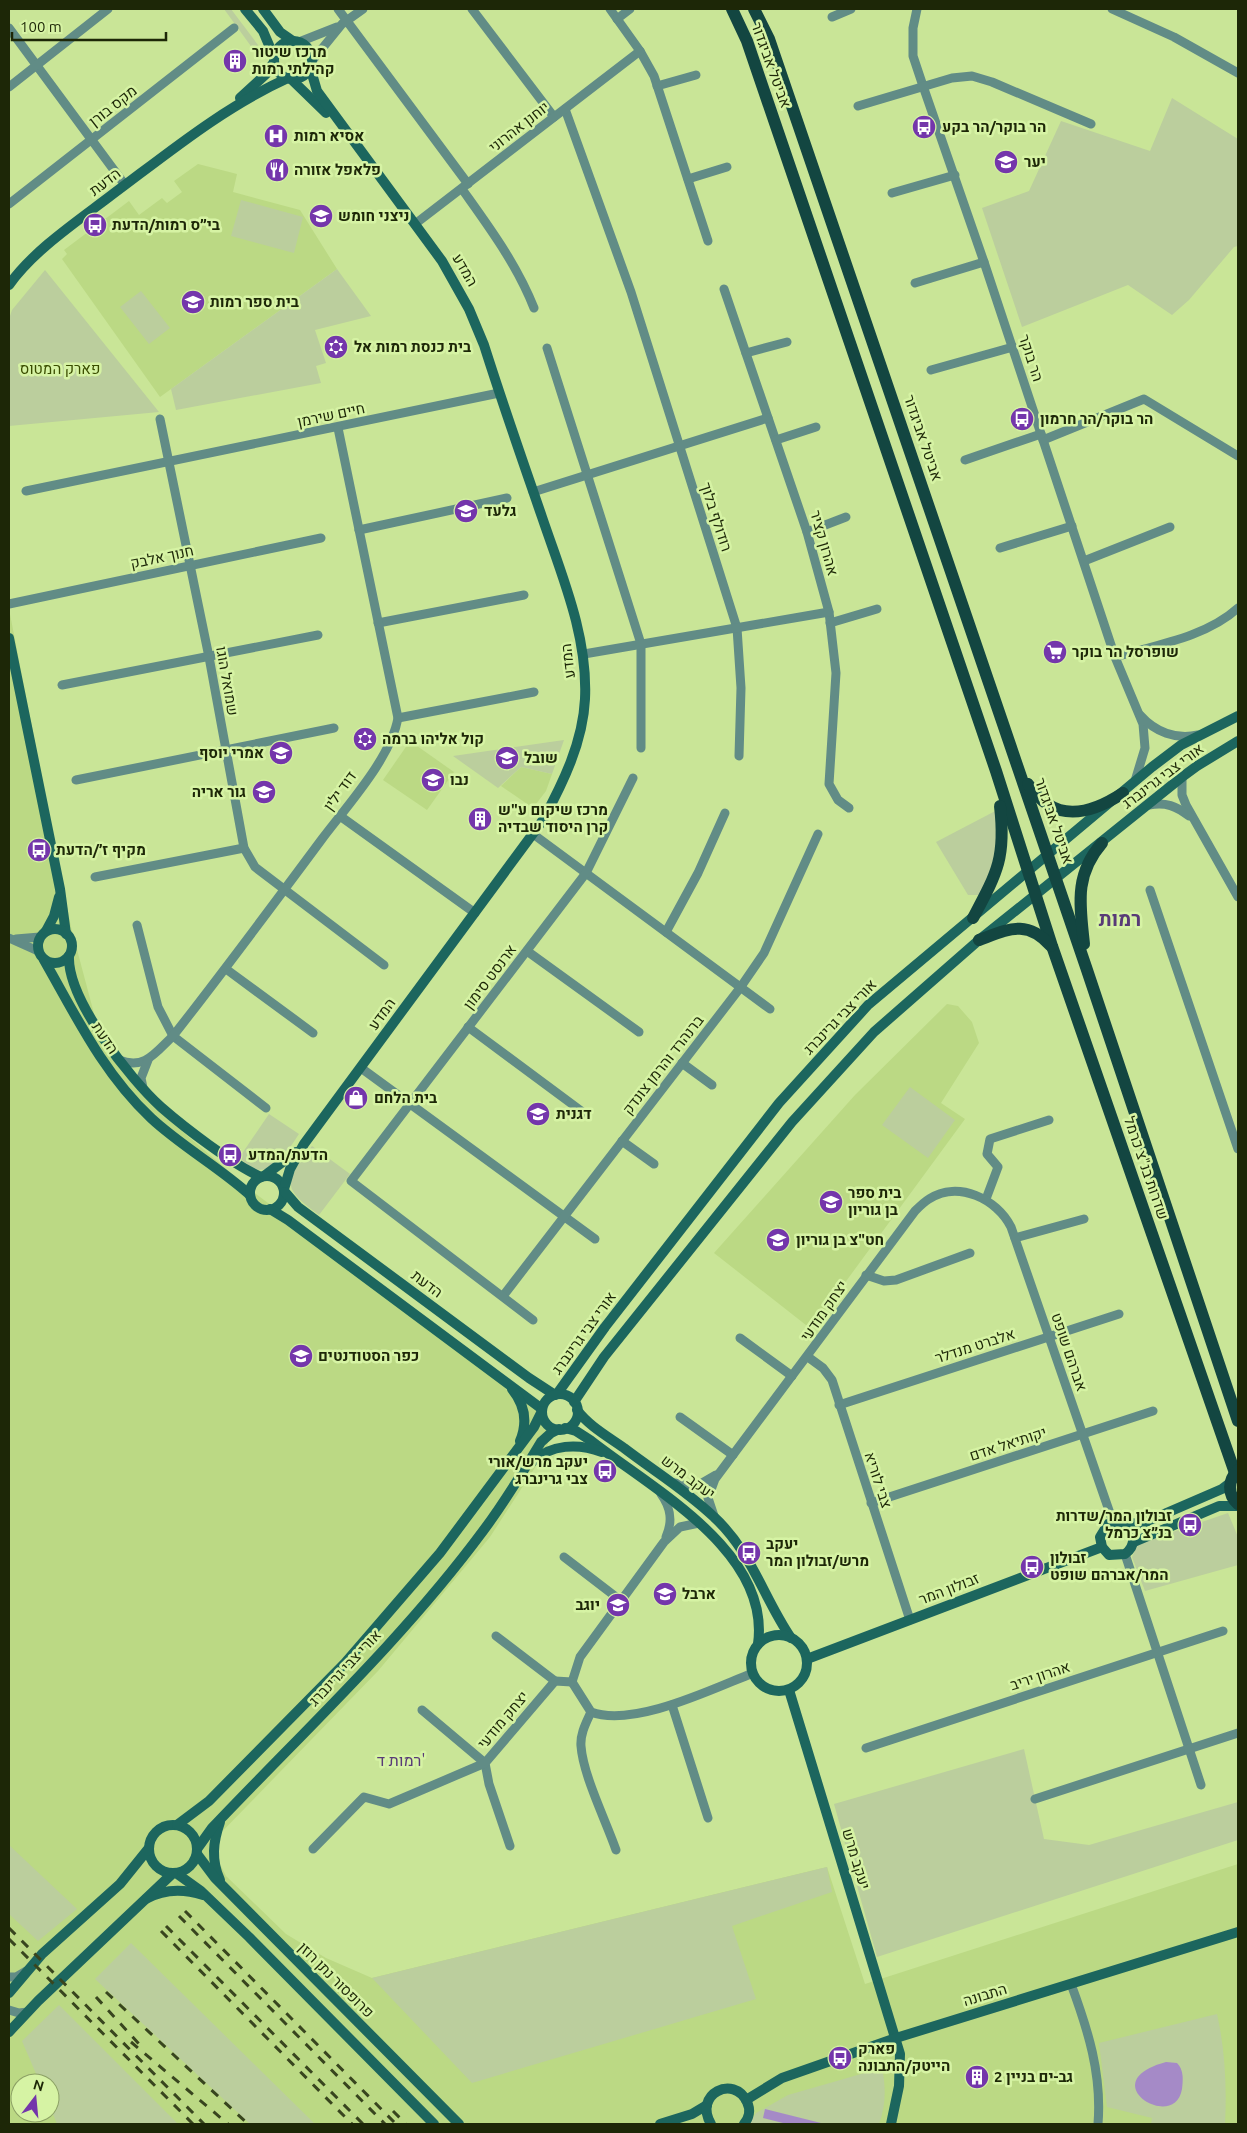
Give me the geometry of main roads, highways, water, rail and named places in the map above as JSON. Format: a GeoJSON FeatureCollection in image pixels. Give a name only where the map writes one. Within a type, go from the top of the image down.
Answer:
{"type":"FeatureCollection","features":[{"type":"Feature","properties":{"kind":"main road","name":"אביטל אביגדור"},"geometry":{"type":"LineString","coordinates":[[732,9],[750,51],[996,771],[1027,873]]}},
{"type":"Feature","properties":{"kind":"main road","name":"אביטל אביגדור"},"geometry":{"type":"LineString","coordinates":[[754,9],[769,39],[1056,880]]}},
{"type":"Feature","properties":{"kind":"main road"},"geometry":{"type":"LineString","coordinates":[[1018,768],[1036,796],[1049,806],[1070,812],[1084,812],[1100,807],[1123,793]]}},
{"type":"Feature","properties":{"kind":"main road"},"geometry":{"type":"LineString","coordinates":[[973,918],[993,880],[1003,843],[996,771]]}},
{"type":"Feature","properties":{"kind":"main road"},"geometry":{"type":"LineString","coordinates":[[1086,967],[1080,905],[1082,879],[1090,858],[1102,844]]}},
{"type":"Feature","properties":{"kind":"main road","name":"שדרות בנ\"צ כרמל"},"geometry":{"type":"LineString","coordinates":[[1027,873],[1234,1475],[1232,1496],[1238,1505]]}},
{"type":"Feature","properties":{"kind":"main road","name":"שדרות בנ\"צ כרמל"},"geometry":{"type":"LineString","coordinates":[[1056,880],[1238,1421]]}},
{"type":"Feature","properties":{"kind":"main road"},"geometry":{"type":"LineString","coordinates":[[979,940],[1008,929],[1020,928],[1031,929],[1052,946]]}},
{"type":"Feature","properties":{"kind":"railway"},"geometry":{"type":"LineString","coordinates":[[185,1911],[396,2124]]}},
{"type":"Feature","properties":{"kind":"railway"},"geometry":{"type":"LineString","coordinates":[[179,1916],[385,2124]]}},
{"type":"Feature","properties":{"kind":"railway"},"geometry":{"type":"LineString","coordinates":[[166,1926],[363,2124]]}},
{"type":"Feature","properties":{"kind":"railway"},"geometry":{"type":"LineString","coordinates":[[9,1928],[204,2124]]}},
{"type":"Feature","properties":{"kind":"railway"},"geometry":{"type":"LineString","coordinates":[[161,1931],[352,2124]]}},
{"type":"Feature","properties":{"kind":"railway"},"geometry":{"type":"LineString","coordinates":[[9,1939],[193,2124]]}},
{"type":"Feature","properties":{"kind":"railway"},"geometry":{"type":"LineString","coordinates":[[106,1992],[248,2124]]}},
{"type":"Feature","properties":{"kind":"railway"},"geometry":{"type":"LineString","coordinates":[[96,1997],[140,2045]]}},
{"type":"Feature","properties":{"kind":"railway"},"geometry":{"type":"LineString","coordinates":[[131,2042],[228,2124]]}},
{"type":"Feature","properties":{"kind":"railway"},"geometry":{"type":"LineString","coordinates":[[393,2111],[406,2124]]}},
{"type":"Feature","properties":{"kind":"place","name":"מרכז שיטור קהילתי רמות"},"geometry":{"type":"Point","coordinates":[235,61]}},
{"type":"Feature","properties":{"kind":"place","name":"הר בוקר/הר בקע"},"geometry":{"type":"Point","coordinates":[924,127]}},
{"type":"Feature","properties":{"kind":"place","name":"אסיא רמות"},"geometry":{"type":"Point","coordinates":[276,136]}},
{"type":"Feature","properties":{"kind":"place","name":"יער"},"geometry":{"type":"Point","coordinates":[1006,162]}},
{"type":"Feature","properties":{"kind":"place","name":"פלאפל אזורה"},"geometry":{"type":"Point","coordinates":[277,170]}},
{"type":"Feature","properties":{"kind":"place","name":"ניצני חומש"},"geometry":{"type":"Point","coordinates":[321,216]}},
{"type":"Feature","properties":{"kind":"place","name":"בי״ס רמות/הדעת"},"geometry":{"type":"Point","coordinates":[95,225]}},
{"type":"Feature","properties":{"kind":"place","name":"בית ספר רמות"},"geometry":{"type":"Point","coordinates":[193,302]}},
{"type":"Feature","properties":{"kind":"place","name":"בית כנסת רמות אל"},"geometry":{"type":"Point","coordinates":[336,347]}},
{"type":"Feature","properties":{"kind":"place","name":"הר בוקר/הר חרמון"},"geometry":{"type":"Point","coordinates":[1022,419]}},
{"type":"Feature","properties":{"kind":"place","name":"גלעד"},"geometry":{"type":"Point","coordinates":[466,511]}},
{"type":"Feature","properties":{"kind":"place","name":"שופרסל הר בוקר"},"geometry":{"type":"Point","coordinates":[1055,652]}},
{"type":"Feature","properties":{"kind":"place","name":"קול אליהו ברמה"},"geometry":{"type":"Point","coordinates":[365,739]}},
{"type":"Feature","properties":{"kind":"place","name":"אמרי יוסף"},"geometry":{"type":"Point","coordinates":[281,753]}},
{"type":"Feature","properties":{"kind":"place","name":"שובל"},"geometry":{"type":"Point","coordinates":[507,758]}},
{"type":"Feature","properties":{"kind":"place","name":"נבו"},"geometry":{"type":"Point","coordinates":[433,780]}},
{"type":"Feature","properties":{"kind":"place","name":"גור אריה"},"geometry":{"type":"Point","coordinates":[264,792]}},
{"type":"Feature","properties":{"kind":"place","name":"מרכז שיקום ע\"ש קרן היסוד שבדיה"},"geometry":{"type":"Point","coordinates":[480,819]}},
{"type":"Feature","properties":{"kind":"place","name":"מקיף ז׳/הדעת"},"geometry":{"type":"Point","coordinates":[39,850]}},
{"type":"Feature","properties":{"kind":"place","name":"בית הלחם"},"geometry":{"type":"Point","coordinates":[356,1098]}},
{"type":"Feature","properties":{"kind":"place","name":"דגנית"},"geometry":{"type":"Point","coordinates":[538,1114]}},
{"type":"Feature","properties":{"kind":"place","name":"הדעת/המדע"},"geometry":{"type":"Point","coordinates":[230,1155]}},
{"type":"Feature","properties":{"kind":"place","name":"בית ספר בן גוריון"},"geometry":{"type":"Point","coordinates":[831,1202]}},
{"type":"Feature","properties":{"kind":"place","name":"חט\"צ בן גוריון"},"geometry":{"type":"Point","coordinates":[778,1240]}},
{"type":"Feature","properties":{"kind":"place","name":"כפר הסטודנטים"},"geometry":{"type":"Point","coordinates":[301,1356]}},
{"type":"Feature","properties":{"kind":"place","name":"יעקב מרש/אורי צבי גרינברג"},"geometry":{"type":"Point","coordinates":[605,1471]}},
{"type":"Feature","properties":{"kind":"place","name":"זבולון המר/שדרות בנ״צ כרמל"},"geometry":{"type":"Point","coordinates":[1190,1525]}},
{"type":"Feature","properties":{"kind":"place","name":"יעקב מרש/זבולון המר"},"geometry":{"type":"Point","coordinates":[749,1553]}},
{"type":"Feature","properties":{"kind":"place","name":"זבולון המר/אברהם שופט"},"geometry":{"type":"Point","coordinates":[1032,1567]}},
{"type":"Feature","properties":{"kind":"place","name":"ארבל"},"geometry":{"type":"Point","coordinates":[665,1594]}},
{"type":"Feature","properties":{"kind":"place","name":"יוגב"},"geometry":{"type":"Point","coordinates":[618,1605]}},
{"type":"Feature","properties":{"kind":"place","name":"פארק הייטק/התבונה"},"geometry":{"type":"Point","coordinates":[840,2058]}},
{"type":"Feature","properties":{"kind":"place","name":"גב-ים בניין 2"},"geometry":{"type":"Point","coordinates":[977,2077]}},
{"type":"Feature","properties":{"kind":"district","name":"רמות"},"geometry":{"type":"Point","coordinates":[1120,919]}},
{"type":"Feature","properties":{"kind":"district","name":"רמות ד'"},"geometry":{"type":"Point","coordinates":[401,1760]}},
{"type":"Feature","properties":{"kind":"park label","name":"פארק המטוס"},"geometry":{"type":"Point","coordinates":[60,369]}}]}
